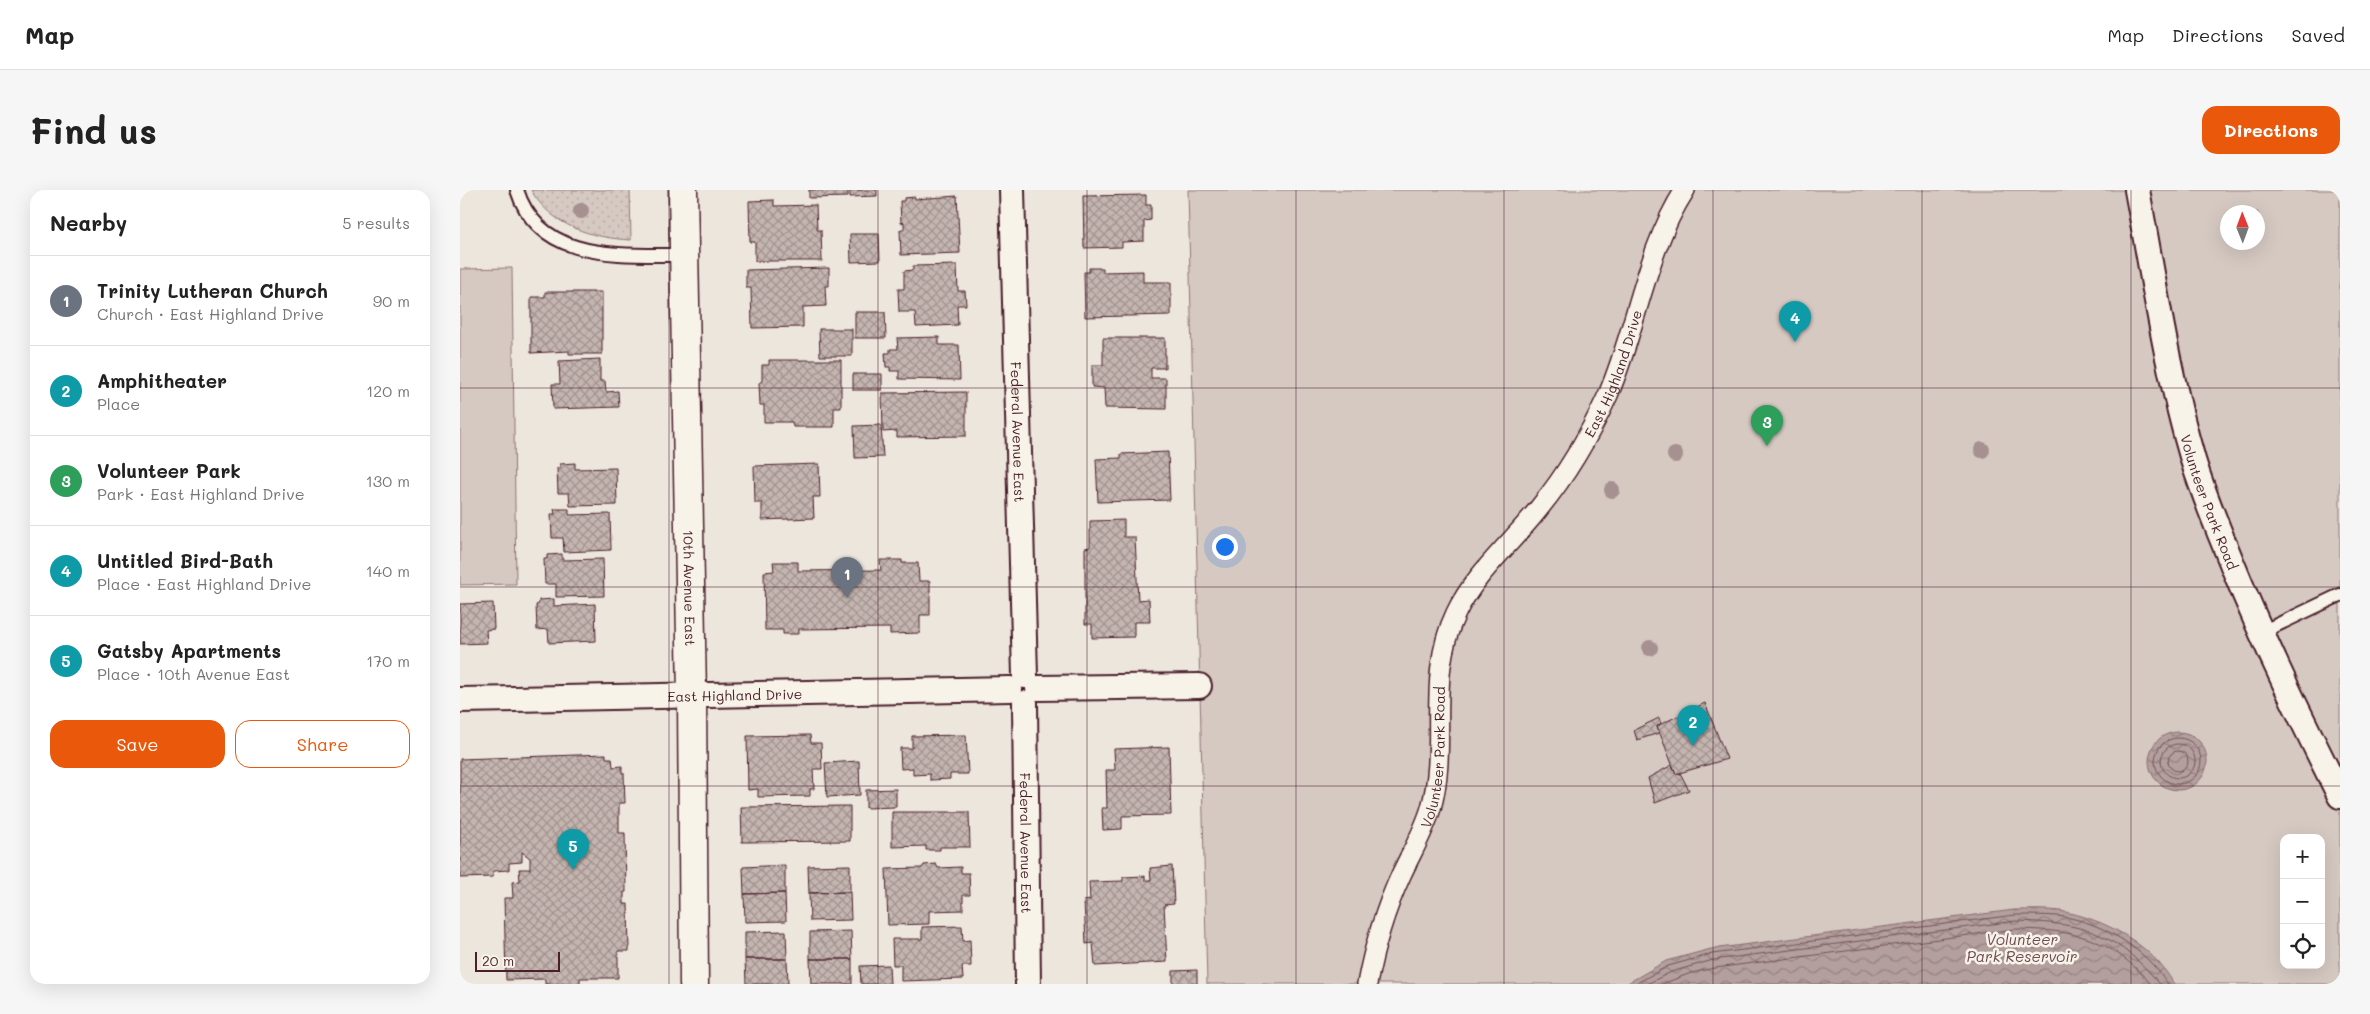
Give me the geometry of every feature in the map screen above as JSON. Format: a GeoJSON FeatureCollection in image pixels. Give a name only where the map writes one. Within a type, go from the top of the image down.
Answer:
{"type":"FeatureCollection","features":[{"type":"Feature","properties":{"kind":"main road","name":"10th Avenue East"},"geometry":{"type":"LineString","coordinates":[[683,190],[692,696],[694,984]]}},
{"type":"Feature","properties":{"kind":"street","name":"Federal Avenue East"},"geometry":{"type":"LineString","coordinates":[[1012,190],[1024,689],[1028,984]]}},
{"type":"Feature","properties":{"kind":"street","name":"East Highland Drive"},"geometry":{"type":"LineString","coordinates":[[1512,541],[1541,506],[1566,470],[1588,434],[1608,395],[1624,354],[1664,231],[1684,190]]}},
{"type":"Feature","properties":{"kind":"street","name":"Volunteer Park Road"},"geometry":{"type":"LineString","coordinates":[[2137,190],[2166,356],[2193,461],[2210,510],[2260,633],[2292,702],[2340,796]]}},
{"type":"Feature","properties":{"kind":"street","name":"Volunteer Park Road"},"geometry":{"type":"LineString","coordinates":[[1367,984],[1379,933],[1389,904],[1431,808],[1436,782],[1439,679],[1446,637],[1468,591],[1512,541]]}},
{"type":"Feature","properties":{"kind":"street","name":"East Highland Drive"},"geometry":{"type":"LineString","coordinates":[[460,700],[1199,686]]}},
{"type":"Feature","properties":{"kind":"lane"},"geometry":{"type":"LineString","coordinates":[[519,196],[532,220],[555,238],[578,248],[606,254],[683,255]]}},
{"type":"Feature","properties":{"kind":"lane"},"geometry":{"type":"LineString","coordinates":[[2260,633],[2340,595]]}},
{"type":"Feature","properties":{"kind":"shaded area"},"geometry":{"type":"Polygon","coordinates":[[[531,190],[630,190],[631,240],[587,233],[574,228],[550,213],[531,190]]]}},
{"type":"Feature","properties":{"kind":"shaded area"},"geometry":{"type":"Polygon","coordinates":[[[1188,190],[2340,190],[2340,984],[1207,984],[1188,190]]]}},
{"type":"Feature","properties":{"kind":"shaded area"},"geometry":{"type":"Polygon","coordinates":[[[512,268],[516,584],[460,585],[460,269],[512,268]]]}},
{"type":"Feature","properties":{"kind":"water"},"geometry":{"type":"Polygon","coordinates":[[[2178,732],[2194,737],[2202,745],[2207,761],[2202,777],[2194,785],[2178,790],[2162,785],[2154,777],[2149,761],[2154,745],[2162,737],[2178,732]]]}},
{"type":"Feature","properties":{"kind":"water","name":"Volunteer Park Reservoir"},"geometry":{"type":"Polygon","coordinates":[[[2014,910],[2060,911],[2093,920],[2109,927],[2140,945],[2165,970],[2174,984],[1626,984],[1666,961],[1711,949],[2014,910]]]}},
{"type":"Feature","properties":{"kind":"building"},"geometry":{"type":"Polygon","coordinates":[[[809,190],[848,190],[848,197],[809,198],[809,190]]]}},
{"type":"Feature","properties":{"kind":"building"},"geometry":{"type":"Polygon","coordinates":[[[850,190],[877,190],[877,196],[850,197],[850,190]]]}},
{"type":"Feature","properties":{"kind":"building"},"geometry":{"type":"Polygon","coordinates":[[[1146,195],[1146,205],[1151,205],[1151,220],[1144,221],[1144,241],[1122,242],[1122,247],[1084,248],[1083,196],[1146,195]]]}},
{"type":"Feature","properties":{"kind":"building"},"geometry":{"type":"Polygon","coordinates":[[[957,196],[960,253],[901,255],[900,230],[904,230],[904,222],[901,223],[900,201],[904,201],[904,198],[915,197],[915,199],[957,196]]]}},
{"type":"Feature","properties":{"kind":"building"},"geometry":{"type":"Polygon","coordinates":[[[774,200],[774,206],[816,205],[817,230],[821,230],[822,261],[755,261],[755,242],[750,242],[749,201],[774,200]]]}},
{"type":"Feature","properties":{"kind":"building"},"geometry":{"type":"Polygon","coordinates":[[[850,234],[879,234],[880,261],[851,262],[850,234]]]}},
{"type":"Feature","properties":{"kind":"building"},"geometry":{"type":"Polygon","coordinates":[[[957,265],[958,291],[965,291],[966,305],[957,305],[958,325],[916,327],[915,312],[899,312],[898,289],[904,289],[904,271],[913,270],[913,266],[957,265]]]}},
{"type":"Feature","properties":{"kind":"building"},"geometry":{"type":"Polygon","coordinates":[[[829,268],[829,286],[825,286],[826,306],[803,307],[803,327],[752,328],[751,288],[746,288],[746,270],[829,268]]]}},
{"type":"Feature","properties":{"kind":"building"},"geometry":{"type":"Polygon","coordinates":[[[1089,268],[1103,268],[1103,272],[1143,271],[1143,282],[1171,282],[1171,315],[1085,317],[1084,272],[1089,272],[1089,268]]]}},
{"type":"Feature","properties":{"kind":"building"},"geometry":{"type":"Polygon","coordinates":[[[545,292],[602,292],[602,354],[569,354],[569,351],[531,353],[531,297],[545,297],[545,292]]]}},
{"type":"Feature","properties":{"kind":"building"},"geometry":{"type":"Polygon","coordinates":[[[855,312],[885,312],[886,338],[855,338],[855,312]]]}},
{"type":"Feature","properties":{"kind":"building"},"geometry":{"type":"Polygon","coordinates":[[[819,329],[852,329],[852,356],[820,356],[819,329]]]}},
{"type":"Feature","properties":{"kind":"building"},"geometry":{"type":"Polygon","coordinates":[[[939,337],[939,345],[959,345],[960,380],[899,379],[899,371],[890,371],[890,367],[886,367],[885,353],[890,353],[890,349],[898,349],[897,338],[939,337]]]}},
{"type":"Feature","properties":{"kind":"building"},"geometry":{"type":"Polygon","coordinates":[[[1103,338],[1165,338],[1165,368],[1151,368],[1151,378],[1166,378],[1166,409],[1105,408],[1104,388],[1092,387],[1092,365],[1103,365],[1103,338]]]}},
{"type":"Feature","properties":{"kind":"building"},"geometry":{"type":"Polygon","coordinates":[[[600,359],[600,381],[605,381],[606,392],[618,391],[619,407],[553,409],[552,384],[560,384],[559,361],[600,359]]]}},
{"type":"Feature","properties":{"kind":"building"},"geometry":{"type":"Polygon","coordinates":[[[769,360],[841,360],[841,408],[834,408],[834,427],[793,427],[792,422],[764,422],[764,405],[760,405],[759,383],[762,381],[762,365],[769,365],[769,360]]]}},
{"type":"Feature","properties":{"kind":"building"},"geometry":{"type":"Polygon","coordinates":[[[853,374],[882,374],[882,390],[853,390],[853,374]]]}},
{"type":"Feature","properties":{"kind":"building"},"geometry":{"type":"Polygon","coordinates":[[[966,392],[966,436],[897,437],[897,431],[883,432],[882,393],[966,392]]]}},
{"type":"Feature","properties":{"kind":"building"},"geometry":{"type":"Polygon","coordinates":[[[881,425],[883,457],[855,458],[854,426],[881,425]]]}},
{"type":"Feature","properties":{"kind":"building"},"geometry":{"type":"Polygon","coordinates":[[[1168,452],[1170,500],[1098,502],[1096,459],[1121,458],[1121,454],[1168,452]]]}},
{"type":"Feature","properties":{"kind":"building"},"geometry":{"type":"Polygon","coordinates":[[[575,463],[575,469],[616,468],[617,505],[570,506],[569,493],[558,493],[557,468],[560,468],[560,464],[575,463]]]}},
{"type":"Feature","properties":{"kind":"building"},"geometry":{"type":"Polygon","coordinates":[[[819,464],[820,497],[813,497],[814,518],[762,520],[762,503],[755,503],[754,466],[819,464]]]}},
{"type":"Feature","properties":{"kind":"building"},"geometry":{"type":"Polygon","coordinates":[[[554,509],[569,509],[569,515],[610,514],[611,550],[564,552],[563,538],[552,538],[551,514],[555,514],[554,509]]]}},
{"type":"Feature","properties":{"kind":"building"},"geometry":{"type":"Polygon","coordinates":[[[1124,520],[1124,537],[1135,537],[1138,600],[1149,599],[1150,622],[1134,622],[1134,637],[1092,638],[1092,624],[1085,624],[1085,548],[1090,547],[1090,521],[1124,520]]]}},
{"type":"Feature","properties":{"kind":"building"},"geometry":{"type":"Polygon","coordinates":[[[562,554],[562,560],[603,559],[604,596],[556,597],[556,584],[545,584],[544,559],[547,559],[547,555],[562,554]]]}},
{"type":"Feature","properties":{"kind":"building"},"geometry":{"type":"Polygon","coordinates":[[[880,560],[902,560],[902,563],[918,563],[919,581],[930,581],[930,615],[920,615],[920,633],[890,634],[890,628],[799,629],[799,634],[783,634],[783,630],[765,630],[764,572],[774,571],[773,562],[798,562],[798,571],[881,570],[880,560]]]}},
{"type":"Feature","properties":{"kind":"building"},"geometry":{"type":"Polygon","coordinates":[[[554,599],[554,606],[595,604],[596,641],[549,643],[548,629],[537,630],[536,605],[539,604],[539,600],[554,599]]]}},
{"type":"Feature","properties":{"kind":"building"},"geometry":{"type":"Polygon","coordinates":[[[493,603],[494,629],[486,630],[487,643],[460,644],[460,604],[493,603]]]}},
{"type":"Feature","properties":{"kind":"building"},"geometry":{"type":"Polygon","coordinates":[[[1705,703],[1727,759],[1676,774],[1657,726],[1705,703]]]}},
{"type":"Feature","properties":{"kind":"building"},"geometry":{"type":"Polygon","coordinates":[[[1659,718],[1661,724],[1657,727],[1659,733],[1637,740],[1634,730],[1659,718]]]}},
{"type":"Feature","properties":{"kind":"building"},"geometry":{"type":"Polygon","coordinates":[[[810,735],[811,743],[821,743],[822,769],[813,769],[814,789],[810,789],[810,796],[758,797],[758,789],[748,790],[747,736],[810,735]]]}},
{"type":"Feature","properties":{"kind":"building"},"geometry":{"type":"Polygon","coordinates":[[[966,735],[968,774],[950,774],[950,779],[930,780],[930,774],[913,775],[913,768],[901,769],[900,748],[912,748],[912,736],[966,735]]]}},
{"type":"Feature","properties":{"kind":"building"},"geometry":{"type":"Polygon","coordinates":[[[1169,747],[1171,815],[1122,816],[1122,829],[1103,830],[1102,808],[1107,808],[1106,770],[1115,770],[1114,749],[1169,747]]]}},
{"type":"Feature","properties":{"kind":"building"},"geometry":{"type":"Polygon","coordinates":[[[606,754],[606,758],[612,758],[613,767],[622,766],[622,773],[624,773],[625,803],[619,803],[619,833],[625,833],[626,892],[624,892],[624,904],[628,904],[629,951],[618,951],[618,978],[580,978],[580,984],[545,984],[545,979],[506,980],[504,898],[513,898],[512,882],[520,881],[519,869],[530,869],[530,858],[522,852],[522,862],[509,863],[509,870],[493,871],[493,877],[460,878],[460,759],[606,754]]]}},
{"type":"Feature","properties":{"kind":"building"},"geometry":{"type":"Polygon","coordinates":[[[859,761],[860,795],[827,797],[825,763],[859,761]]]}},
{"type":"Feature","properties":{"kind":"building"},"geometry":{"type":"Polygon","coordinates":[[[1672,765],[1676,774],[1680,773],[1689,790],[1655,803],[1648,778],[1672,765]]]}},
{"type":"Feature","properties":{"kind":"building"},"geometry":{"type":"Polygon","coordinates":[[[896,789],[896,807],[866,808],[866,790],[896,789]]]}},
{"type":"Feature","properties":{"kind":"building"},"geometry":{"type":"Polygon","coordinates":[[[850,806],[850,841],[742,842],[741,807],[850,806]]]}},
{"type":"Feature","properties":{"kind":"building"},"geometry":{"type":"Polygon","coordinates":[[[892,812],[969,812],[970,847],[940,847],[940,850],[926,850],[926,846],[892,847],[892,812]]]}},
{"type":"Feature","properties":{"kind":"building"},"geometry":{"type":"Polygon","coordinates":[[[936,864],[938,868],[961,867],[961,873],[969,873],[970,895],[963,895],[963,910],[929,911],[929,924],[888,925],[886,869],[922,868],[924,865],[936,864]]]}},
{"type":"Feature","properties":{"kind":"building"},"geometry":{"type":"Polygon","coordinates":[[[785,865],[785,893],[744,894],[743,867],[785,865]]]}},
{"type":"Feature","properties":{"kind":"building"},"geometry":{"type":"Polygon","coordinates":[[[850,865],[850,892],[809,893],[808,866],[850,865]]]}},
{"type":"Feature","properties":{"kind":"building"},"geometry":{"type":"Polygon","coordinates":[[[1172,866],[1174,904],[1164,905],[1167,962],[1095,966],[1093,943],[1086,944],[1084,901],[1090,900],[1089,882],[1123,881],[1123,877],[1145,876],[1145,880],[1151,880],[1150,868],[1172,866]]]}},
{"type":"Feature","properties":{"kind":"building"},"geometry":{"type":"Polygon","coordinates":[[[850,892],[851,920],[810,921],[809,893],[850,892]]]}},
{"type":"Feature","properties":{"kind":"building"},"geometry":{"type":"Polygon","coordinates":[[[785,893],[786,921],[745,922],[744,894],[785,893]]]}},
{"type":"Feature","properties":{"kind":"building"},"geometry":{"type":"Polygon","coordinates":[[[962,926],[963,941],[970,940],[971,966],[962,966],[963,979],[901,981],[901,965],[893,965],[892,939],[922,939],[922,927],[962,926]]]}},
{"type":"Feature","properties":{"kind":"building"},"geometry":{"type":"Polygon","coordinates":[[[786,931],[787,959],[745,959],[745,932],[786,931]]]}},
{"type":"Feature","properties":{"kind":"building"},"geometry":{"type":"Polygon","coordinates":[[[851,931],[852,959],[810,959],[810,932],[851,931]]]}},
{"type":"Feature","properties":{"kind":"building"},"geometry":{"type":"Polygon","coordinates":[[[745,959],[787,959],[788,984],[746,984],[745,959]]]}},
{"type":"Feature","properties":{"kind":"building"},"geometry":{"type":"Polygon","coordinates":[[[810,959],[852,959],[852,984],[811,984],[810,959]]]}},
{"type":"Feature","properties":{"kind":"building"},"geometry":{"type":"Polygon","coordinates":[[[889,965],[890,984],[861,984],[860,966],[889,965]]]}},
{"type":"Feature","properties":{"kind":"building"},"geometry":{"type":"Polygon","coordinates":[[[1197,970],[1197,984],[1173,984],[1173,971],[1197,970]]]}},
{"type":"Feature","properties":{"kind":"place","name":"Untitled Bird-Bath"},"geometry":{"type":"Point","coordinates":[1795,342]}},
{"type":"Feature","properties":{"kind":"place","name":"Volunteer Park"},"geometry":{"type":"Point","coordinates":[1767,446]}},
{"type":"Feature","properties":{"kind":"place","name":"Trinity Lutheran Church"},"geometry":{"type":"Point","coordinates":[847,598]}},
{"type":"Feature","properties":{"kind":"place","name":"Amphitheater"},"geometry":{"type":"Point","coordinates":[1693,746]}},
{"type":"Feature","properties":{"kind":"place","name":"Gatsby Apartments"},"geometry":{"type":"Point","coordinates":[573,870]}}]}
